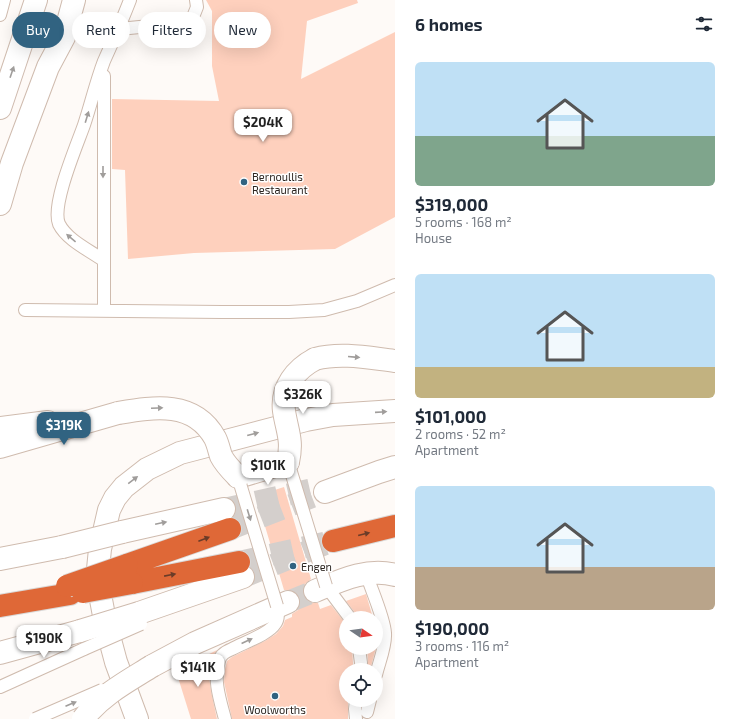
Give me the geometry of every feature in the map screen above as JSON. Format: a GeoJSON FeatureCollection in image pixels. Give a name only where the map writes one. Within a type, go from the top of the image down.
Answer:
{"type":"FeatureCollection","features":[{"type":"Feature","properties":{"kind":"highway"},"geometry":{"type":"LineString","coordinates":[[130,574],[227,519]]}},
{"type":"Feature","properties":{"kind":"highway"},"geometry":{"type":"LineString","coordinates":[[333,541],[395,526]]}},
{"type":"Feature","properties":{"kind":"highway"},"geometry":{"type":"LineString","coordinates":[[5,605],[130,574],[241,569]]}},
{"type":"Feature","properties":{"kind":"street"},"geometry":{"type":"LineString","coordinates":[[0,108],[36,0]]}},
{"type":"Feature","properties":{"kind":"street"},"geometry":{"type":"LineString","coordinates":[[48,66],[59,0]]}},
{"type":"Feature","properties":{"kind":"street"},"geometry":{"type":"LineString","coordinates":[[0,204],[12,163],[48,66],[64,37],[74,0]]}},
{"type":"Feature","properties":{"kind":"street"},"geometry":{"type":"LineString","coordinates":[[0,428],[139,409],[175,409],[197,417],[206,424],[215,439],[227,466],[238,477],[288,462],[291,450],[284,409],[286,390],[291,379],[298,370],[315,359],[326,356],[395,360]]}},
{"type":"Feature","properties":{"kind":"street"},"geometry":{"type":"LineString","coordinates":[[132,715],[105,621],[99,589],[98,569],[100,549],[108,510],[124,487],[147,470],[164,460],[180,454],[306,420],[333,415],[395,411]]}},
{"type":"Feature","properties":{"kind":"street"},"geometry":{"type":"LineString","coordinates":[[0,447],[118,413]]}},
{"type":"Feature","properties":{"kind":"street"},"geometry":{"type":"LineString","coordinates":[[321,490],[387,469]]}},
{"type":"Feature","properties":{"kind":"street"},"geometry":{"type":"LineString","coordinates":[[0,560],[122,532],[227,519]]}},
{"type":"Feature","properties":{"kind":"street"},"geometry":{"type":"LineString","coordinates":[[0,653],[82,640],[219,585],[241,569]]}},
{"type":"Feature","properties":{"kind":"street"},"geometry":{"type":"LineString","coordinates":[[320,589],[366,573],[378,572],[395,575]]}},
{"type":"Feature","properties":{"kind":"street"},"geometry":{"type":"LineString","coordinates":[[83,719],[102,699],[118,687],[152,666],[195,643],[282,604]]}},
{"type":"Feature","properties":{"kind":"lane"},"geometry":{"type":"LineString","coordinates":[[0,15],[4,0]]}},
{"type":"Feature","properties":{"kind":"lane"},"geometry":{"type":"LineString","coordinates":[[125,12],[130,0]]}},
{"type":"Feature","properties":{"kind":"lane"},"geometry":{"type":"LineString","coordinates":[[130,28],[181,22],[193,17],[197,7],[196,0]]}},
{"type":"Feature","properties":{"kind":"lane"},"geometry":{"type":"LineString","coordinates":[[103,260],[76,242],[64,231],[59,223],[58,214],[63,185],[104,62],[110,48]]}},
{"type":"Feature","properties":{"kind":"lane"},"geometry":{"type":"LineString","coordinates":[[104,62],[104,311]]}},
{"type":"Feature","properties":{"kind":"lane"},"geometry":{"type":"LineString","coordinates":[[25,310],[252,312],[324,310],[357,302],[395,285]]}},
{"type":"Feature","properties":{"kind":"lane"},"geometry":{"type":"LineString","coordinates":[[288,462],[320,589],[343,611]]}},
{"type":"Feature","properties":{"kind":"lane"},"geometry":{"type":"LineString","coordinates":[[225,719],[216,679],[219,659],[227,652],[244,642],[269,631],[276,624],[282,604],[238,477]]}},
{"type":"Feature","properties":{"kind":"lane"},"geometry":{"type":"LineString","coordinates":[[366,573],[384,628],[385,640],[379,663]]}},
{"type":"Feature","properties":{"kind":"lane"},"geometry":{"type":"LineString","coordinates":[[0,687],[82,640]]}},
{"type":"Feature","properties":{"kind":"lane"},"geometry":{"type":"LineString","coordinates":[[35,719],[85,698],[152,666]]}},
{"type":"Feature","properties":{"kind":"lane"},"geometry":{"type":"LineString","coordinates":[[354,707],[356,719]]}},
{"type":"Feature","properties":{"kind":"building"},"geometry":{"type":"Polygon","coordinates":[[[206,0],[357,0],[358,3],[307,21],[301,79],[395,32],[395,217],[335,249],[194,253],[128,259],[125,170],[112,169],[112,99],[219,101],[212,66],[212,11],[206,0]]]}},
{"type":"Feature","properties":{"kind":"building"},"geometry":{"type":"Polygon","coordinates":[[[284,487],[311,579],[305,584],[303,590],[304,596],[308,601],[318,603],[320,609],[331,605],[339,615],[339,655],[352,655],[353,663],[339,663],[339,707],[348,707],[348,719],[232,719],[224,682],[227,661],[276,634],[283,626],[285,620],[292,617],[292,614],[298,610],[300,604],[300,597],[296,592],[284,590],[256,496],[284,487]]]}},
{"type":"Feature","properties":{"kind":"building"},"geometry":{"type":"Polygon","coordinates":[[[366,594],[371,611],[354,611],[346,601],[366,594]]]}},
{"type":"Feature","properties":{"kind":"building"},"geometry":{"type":"Polygon","coordinates":[[[217,650],[212,657],[209,676],[217,719],[191,719],[176,671],[217,650]]]}},
{"type":"Feature","properties":{"kind":"building"},"geometry":{"type":"Polygon","coordinates":[[[368,655],[374,655],[372,663],[368,662],[368,655]]]}},
{"type":"Feature","properties":{"kind":"tunnel"},"geometry":{"type":"LineString","coordinates":[[224,509],[317,488]]}},
{"type":"Feature","properties":{"kind":"tunnel"},"geometry":{"type":"LineString","coordinates":[[230,529],[325,492]]}},
{"type":"Feature","properties":{"kind":"tunnel"},"geometry":{"type":"LineString","coordinates":[[243,577],[333,541]]}},
{"type":"Feature","properties":{"kind":"tunnel"},"geometry":{"type":"LineString","coordinates":[[239,562],[333,541]]}},
{"type":"Feature","properties":{"kind":"tunnel"},"geometry":{"type":"LineString","coordinates":[[288,602],[315,591]]}},
{"type":"Feature","properties":{"kind":"place","name":"Bernoullis Restaurant"},"geometry":{"type":"Point","coordinates":[244,182]}},
{"type":"Feature","properties":{"kind":"place","name":"Engen"},"geometry":{"type":"Point","coordinates":[293,566]}},
{"type":"Feature","properties":{"kind":"place","name":"Woolworths"},"geometry":{"type":"Point","coordinates":[275,696]}}]}
